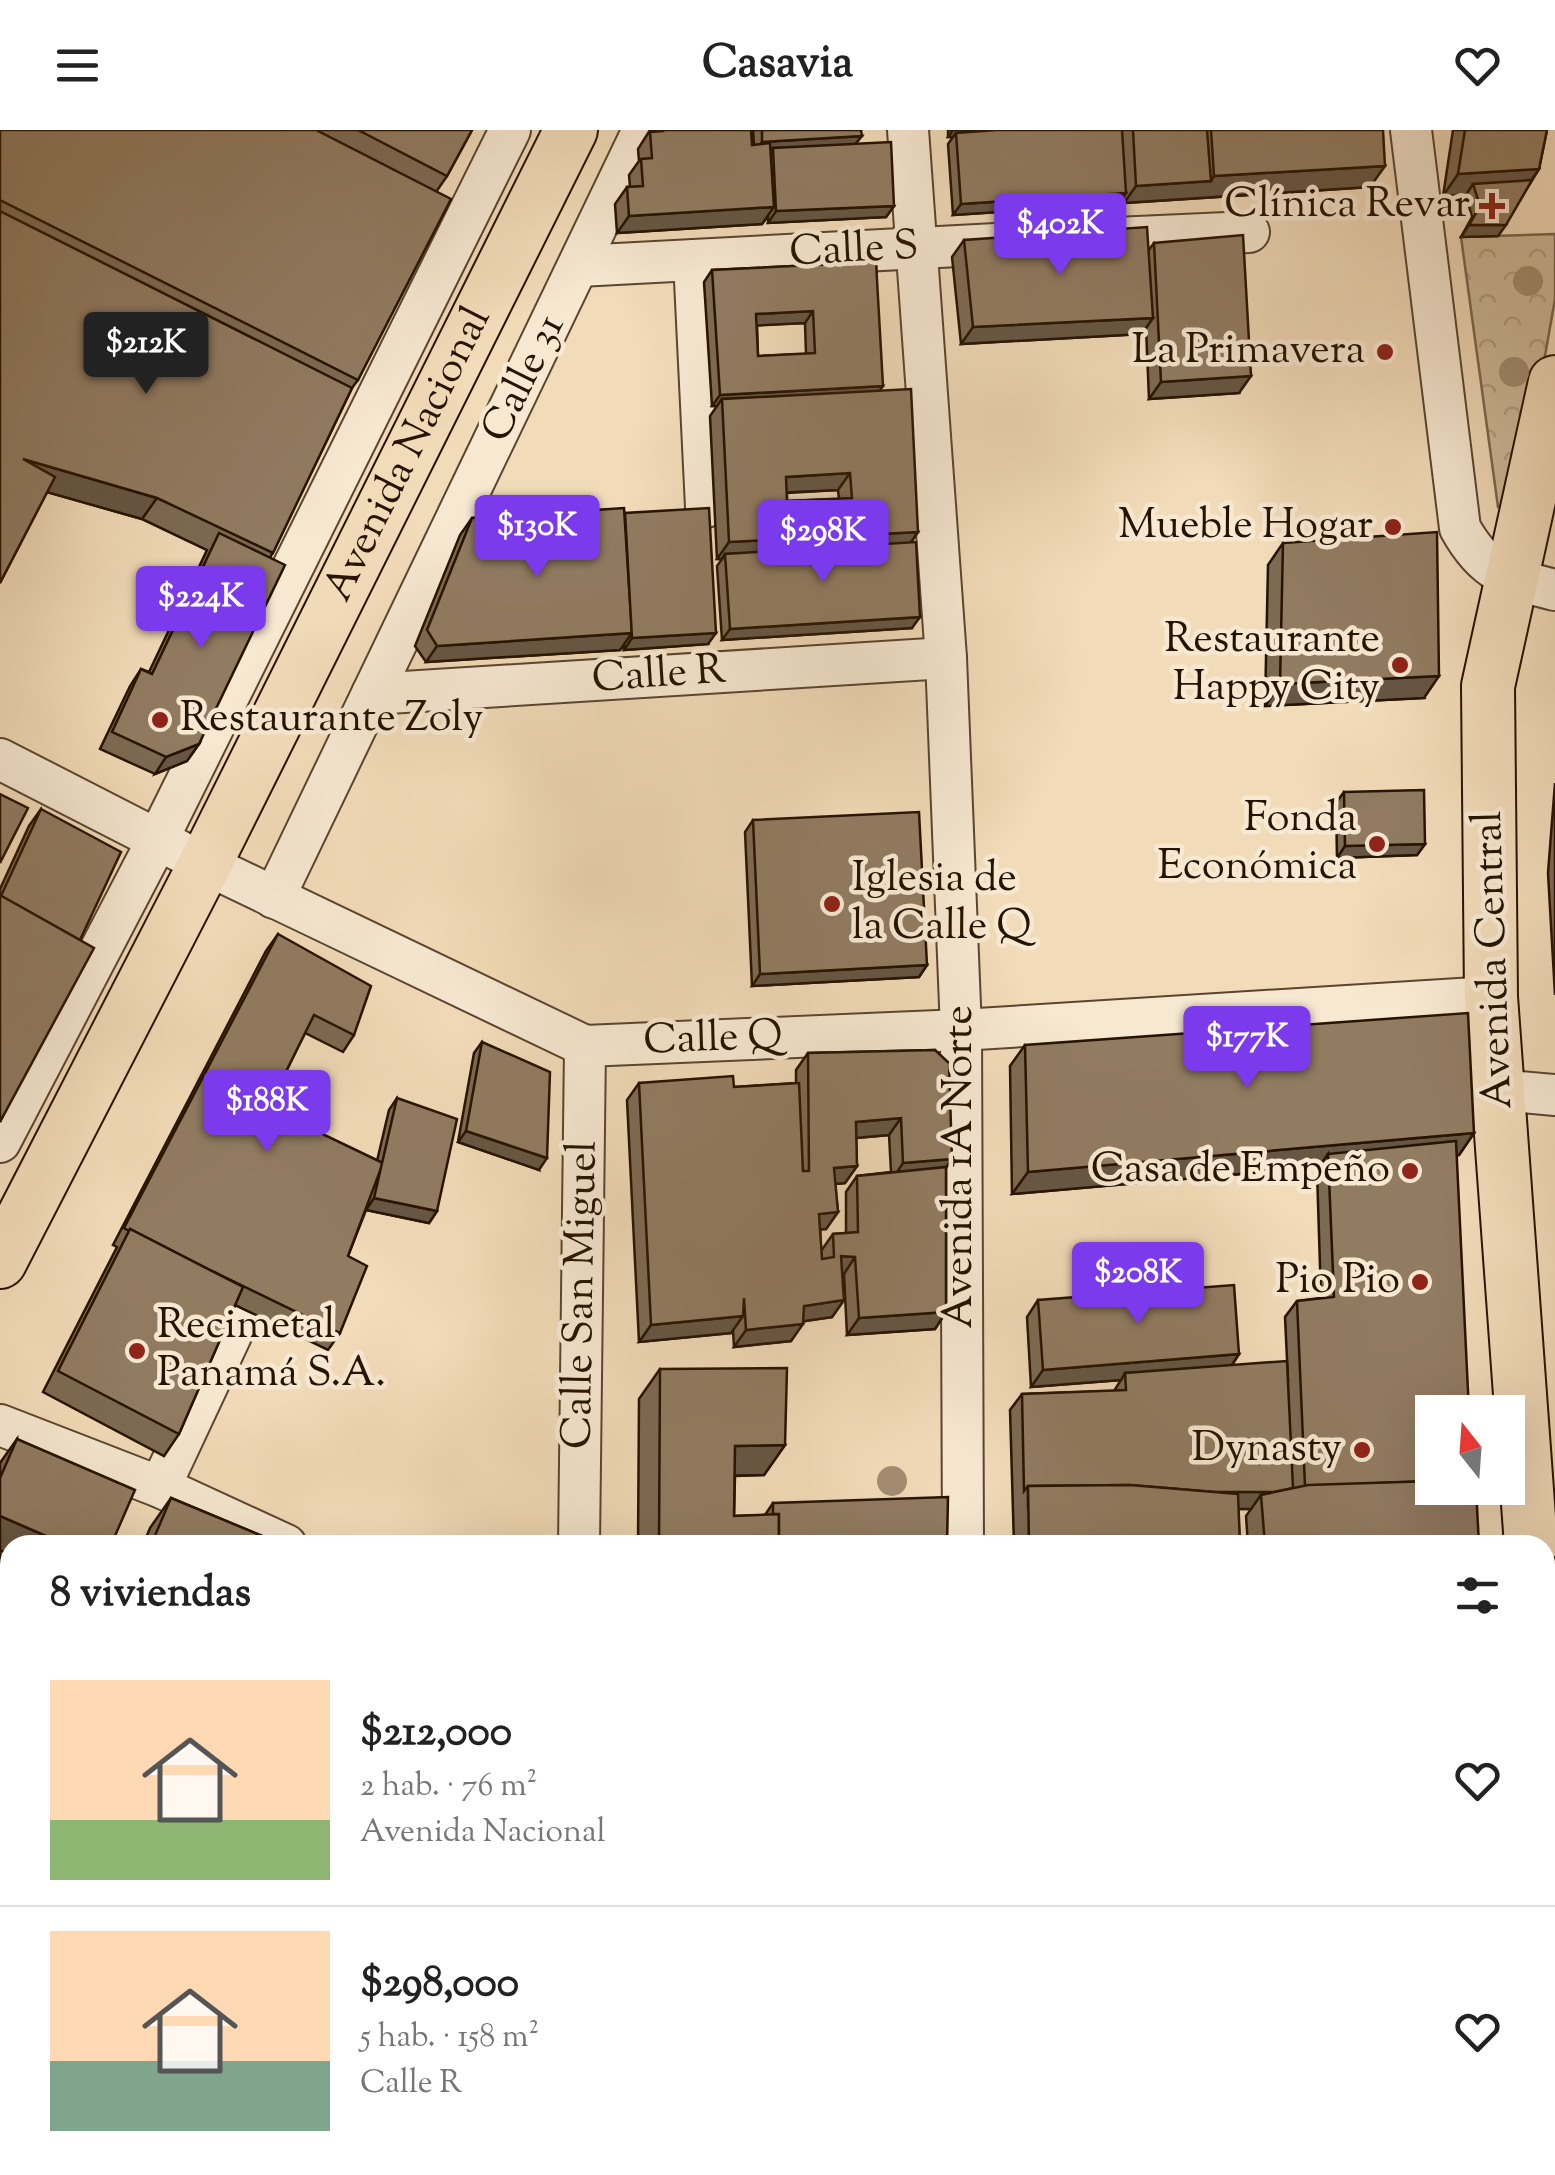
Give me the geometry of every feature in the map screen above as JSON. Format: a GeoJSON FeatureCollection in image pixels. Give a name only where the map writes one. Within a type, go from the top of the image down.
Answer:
{"type":"FeatureCollection","features":[{"type":"Feature","properties":{"kind":"main road","name":"Avenida Nacional"},"geometry":{"type":"LineString","coordinates":[[0,1262],[205,864],[571,130]]}},
{"type":"Feature","properties":{"kind":"main road","name":"Avenida Central"},"geometry":{"type":"LineString","coordinates":[[1538,1520],[1491,997],[1488,686],[1533,584],[1555,382]]}},
{"type":"Feature","properties":{"kind":"street","name":"Avenida Nacional"},"geometry":{"type":"LineString","coordinates":[[0,1142],[158,840],[443,224],[510,130]]}},
{"type":"Feature","properties":{"kind":"street","name":"Calle 31"},"geometry":{"type":"LineString","coordinates":[[274,898],[643,130]]}},
{"type":"Feature","properties":{"kind":"street","name":"Avenida 1A Norte"},"geometry":{"type":"LineString","coordinates":[[908,130],[946,658],[961,1030],[962,1535]]}},
{"type":"Feature","properties":{"kind":"street"},"geometry":{"type":"LineString","coordinates":[[1411,130],[1460,528],[1477,559],[1533,584]]}},
{"type":"Feature","properties":{"kind":"street","name":"Calle S"},"geometry":{"type":"LineString","coordinates":[[579,266],[1249,232]]}},
{"type":"Feature","properties":{"kind":"street"},"geometry":{"type":"LineString","coordinates":[[694,260],[706,507]]}},
{"type":"Feature","properties":{"kind":"street","name":"Calle R"},"geometry":{"type":"LineString","coordinates":[[372,694],[946,658]]}},
{"type":"Feature","properties":{"kind":"street","name":"Calle Q"},"geometry":{"type":"LineString","coordinates":[[0,760],[274,898],[585,1046],[961,1030],[1491,997]]}},
{"type":"Feature","properties":{"kind":"street","name":"Calle San Miguel"},"geometry":{"type":"LineString","coordinates":[[579,1535],[585,1046]]}},
{"type":"Feature","properties":{"kind":"street"},"geometry":{"type":"LineString","coordinates":[[1498,1090],[1555,1095]]}},
{"type":"Feature","properties":{"kind":"street"},"geometry":{"type":"LineString","coordinates":[[160,1487],[240,1316]]}},
{"type":"Feature","properties":{"kind":"street"},"geometry":{"type":"LineString","coordinates":[[0,1425],[160,1487],[264,1535]]}},
{"type":"Feature","properties":{"kind":"green space"},"geometry":{"type":"Polygon","coordinates":[[[1555,234],[1555,299],[1519,504],[1498,507],[1461,237],[1555,234]]]}},
{"type":"Feature","properties":{"kind":"building"},"geometry":{"type":"Polygon","coordinates":[[[0,130],[316,130],[451,199],[358,380],[0,200],[0,130]]]}},
{"type":"Feature","properties":{"kind":"building"},"geometry":{"type":"Polygon","coordinates":[[[358,130],[472,130],[447,176],[358,130]]]}},
{"type":"Feature","properties":{"kind":"building"},"geometry":{"type":"Polygon","coordinates":[[[751,130],[752,145],[770,143],[774,207],[629,216],[627,187],[643,186],[641,159],[652,158],[650,132],[751,130]]]}},
{"type":"Feature","properties":{"kind":"building"},"geometry":{"type":"Polygon","coordinates":[[[762,130],[861,130],[862,136],[762,142],[762,130]]]}},
{"type":"Feature","properties":{"kind":"building"},"geometry":{"type":"Polygon","coordinates":[[[1122,130],[1126,193],[961,204],[956,133],[1122,130]]]}},
{"type":"Feature","properties":{"kind":"building"},"geometry":{"type":"Polygon","coordinates":[[[1133,130],[1207,130],[1211,181],[1136,186],[1133,130]]]}},
{"type":"Feature","properties":{"kind":"building"},"geometry":{"type":"Polygon","coordinates":[[[1211,130],[1383,130],[1385,166],[1214,176],[1211,130]]]}},
{"type":"Feature","properties":{"kind":"building"},"geometry":{"type":"Polygon","coordinates":[[[1465,130],[1547,130],[1539,169],[1458,174],[1465,130]]]}},
{"type":"Feature","properties":{"kind":"building"},"geometry":{"type":"Polygon","coordinates":[[[891,142],[894,206],[776,211],[773,148],[891,142]]]}},
{"type":"Feature","properties":{"kind":"building","name":"Clínica Revar"},"geometry":{"type":"Polygon","coordinates":[[[1532,180],[1506,225],[1469,225],[1480,206],[1473,184],[1532,180]]]}},
{"type":"Feature","properties":{"kind":"building"},"geometry":{"type":"Polygon","coordinates":[[[0,211],[352,388],[273,553],[157,498],[23,459],[55,477],[0,583],[0,211]]]}},
{"type":"Feature","properties":{"kind":"building"},"geometry":{"type":"Polygon","coordinates":[[[1147,227],[1153,318],[973,327],[964,240],[1147,227]]]}},
{"type":"Feature","properties":{"kind":"building"},"geometry":{"type":"Polygon","coordinates":[[[1243,235],[1251,376],[1161,382],[1154,243],[1243,235]]]}},
{"type":"Feature","properties":{"kind":"building"},"geometry":{"type":"Polygon","coordinates":[[[876,262],[883,386],[720,395],[712,270],[876,262]],[[813,311],[756,314],[758,356],[815,353],[813,311]]]}},
{"type":"Feature","properties":{"kind":"building"},"geometry":{"type":"Polygon","coordinates":[[[911,389],[918,532],[729,542],[722,399],[911,389]],[[850,473],[786,477],[787,501],[852,498],[850,473]]]}},
{"type":"Feature","properties":{"kind":"building"},"geometry":{"type":"Polygon","coordinates":[[[624,508],[632,633],[437,646],[427,630],[472,518],[624,508]]]}},
{"type":"Feature","properties":{"kind":"building"},"geometry":{"type":"Polygon","coordinates":[[[709,508],[716,633],[632,638],[625,513],[709,508]]]}},
{"type":"Feature","properties":{"kind":"building"},"geometry":{"type":"Polygon","coordinates":[[[1437,532],[1439,676],[1280,684],[1283,543],[1437,532]]]}},
{"type":"Feature","properties":{"kind":"building"},"geometry":{"type":"Polygon","coordinates":[[[219,533],[285,565],[199,744],[166,757],[112,732],[141,669],[152,674],[219,533]]]}},
{"type":"Feature","properties":{"kind":"building"},"geometry":{"type":"Polygon","coordinates":[[[916,542],[920,617],[730,629],[725,554],[916,542]]]}},
{"type":"Feature","properties":{"kind":"building"},"geometry":{"type":"Polygon","coordinates":[[[1424,790],[1425,844],[1345,846],[1344,792],[1424,790]]]}},
{"type":"Feature","properties":{"kind":"building"},"geometry":{"type":"Polygon","coordinates":[[[0,794],[28,808],[0,863],[0,794]]]}},
{"type":"Feature","properties":{"kind":"building"},"geometry":{"type":"Polygon","coordinates":[[[41,809],[121,852],[80,940],[1,896],[41,809]]]}},
{"type":"Feature","properties":{"kind":"building","name":"Iglesia de la Calle Q"},"geometry":{"type":"Polygon","coordinates":[[[919,812],[927,965],[760,974],[753,820],[919,812]]]}},
{"type":"Feature","properties":{"kind":"building"},"geometry":{"type":"Polygon","coordinates":[[[0,895],[94,948],[0,1122],[0,895]]]}},
{"type":"Feature","properties":{"kind":"building"},"geometry":{"type":"Polygon","coordinates":[[[278,934],[371,986],[354,1035],[314,1015],[268,1108],[383,1163],[348,1256],[367,1266],[340,1333],[124,1228],[278,934]]]}},
{"type":"Feature","properties":{"kind":"building"},"geometry":{"type":"Polygon","coordinates":[[[1468,1013],[1474,1133],[1028,1172],[1025,1045],[1468,1013]]]}},
{"type":"Feature","properties":{"kind":"building"},"geometry":{"type":"Polygon","coordinates":[[[482,1042],[550,1072],[547,1158],[466,1131],[482,1042]]]}},
{"type":"Feature","properties":{"kind":"building"},"geometry":{"type":"Polygon","coordinates":[[[935,1050],[949,1063],[952,1159],[903,1163],[901,1118],[856,1122],[857,1166],[834,1168],[838,1212],[819,1214],[822,1259],[834,1257],[833,1234],[858,1232],[857,1176],[946,1167],[946,1312],[859,1318],[855,1257],[841,1256],[844,1300],[804,1306],[803,1324],[746,1330],[744,1298],[743,1316],[651,1325],[639,1083],[733,1076],[734,1087],[799,1083],[803,1171],[809,1171],[808,1053],[935,1050]]]}},
{"type":"Feature","properties":{"kind":"building"},"geometry":{"type":"Polygon","coordinates":[[[397,1098],[457,1119],[437,1211],[374,1198],[397,1098]]]}},
{"type":"Feature","properties":{"kind":"building"},"geometry":{"type":"Polygon","coordinates":[[[1456,1141],[1468,1395],[1415,1395],[1415,1482],[1305,1486],[1297,1301],[1334,1297],[1328,1154],[1456,1141]]]}},
{"type":"Feature","properties":{"kind":"building","name":"Recimetal Panamá S.A."},"geometry":{"type":"Polygon","coordinates":[[[130,1229],[243,1287],[179,1434],[58,1371],[130,1229]]]}},
{"type":"Feature","properties":{"kind":"building"},"geometry":{"type":"Polygon","coordinates":[[[1234,1285],[1239,1354],[1043,1370],[1038,1300],[1234,1285]]]}},
{"type":"Feature","properties":{"kind":"building"},"geometry":{"type":"Polygon","coordinates":[[[1287,1361],[1293,1488],[1274,1492],[1214,1492],[1130,1485],[1028,1486],[1024,1491],[1022,1394],[1126,1390],[1125,1373],[1287,1361]]]}},
{"type":"Feature","properties":{"kind":"building"},"geometry":{"type":"Polygon","coordinates":[[[787,1368],[785,1445],[735,1446],[734,1516],[779,1514],[779,1535],[659,1535],[660,1369],[787,1368]]]}},
{"type":"Feature","properties":{"kind":"building"},"geometry":{"type":"Polygon","coordinates":[[[17,1439],[135,1490],[115,1535],[44,1535],[0,1516],[0,1478],[17,1439]]]}},
{"type":"Feature","properties":{"kind":"building"},"geometry":{"type":"Polygon","coordinates":[[[1415,1482],[1415,1505],[1477,1505],[1478,1535],[1264,1535],[1261,1495],[1308,1485],[1415,1482]]]}},
{"type":"Feature","properties":{"kind":"building"},"geometry":{"type":"Polygon","coordinates":[[[1130,1485],[1238,1494],[1240,1535],[1029,1535],[1028,1486],[1130,1485]]]}},
{"type":"Feature","properties":{"kind":"building"},"geometry":{"type":"Polygon","coordinates":[[[948,1497],[947,1535],[779,1535],[779,1514],[773,1514],[773,1503],[948,1497]]]}},
{"type":"Feature","properties":{"kind":"building"},"geometry":{"type":"Polygon","coordinates":[[[171,1498],[260,1535],[155,1535],[171,1498]]]}},
{"type":"Feature","properties":{"kind":"place","name":"Clínica Revar"},"geometry":{"type":"Point","coordinates":[1492,206]}},
{"type":"Feature","properties":{"kind":"place","name":"La Primavera"},"geometry":{"type":"Point","coordinates":[1385,352]}},
{"type":"Feature","properties":{"kind":"place","name":"Mueble Hogar"},"geometry":{"type":"Point","coordinates":[1393,527]}},
{"type":"Feature","properties":{"kind":"place","name":"Restaurante Happy City"},"geometry":{"type":"Point","coordinates":[1400,665]}},
{"type":"Feature","properties":{"kind":"place","name":"Restaurante Zoly"},"geometry":{"type":"Point","coordinates":[160,720]}},
{"type":"Feature","properties":{"kind":"place","name":"Fonda Económica"},"geometry":{"type":"Point","coordinates":[1377,844]}},
{"type":"Feature","properties":{"kind":"place","name":"Iglesia de la Calle Q"},"geometry":{"type":"Point","coordinates":[832,904]}},
{"type":"Feature","properties":{"kind":"place","name":"Casa de Empeño"},"geometry":{"type":"Point","coordinates":[1410,1171]}},
{"type":"Feature","properties":{"kind":"place","name":"Pio Pio"},"geometry":{"type":"Point","coordinates":[1420,1282]}},
{"type":"Feature","properties":{"kind":"place","name":"Recimetal Panamá S.A."},"geometry":{"type":"Point","coordinates":[137,1351]}},
{"type":"Feature","properties":{"kind":"place","name":"Dynasty"},"geometry":{"type":"Point","coordinates":[1362,1450]}}]}
